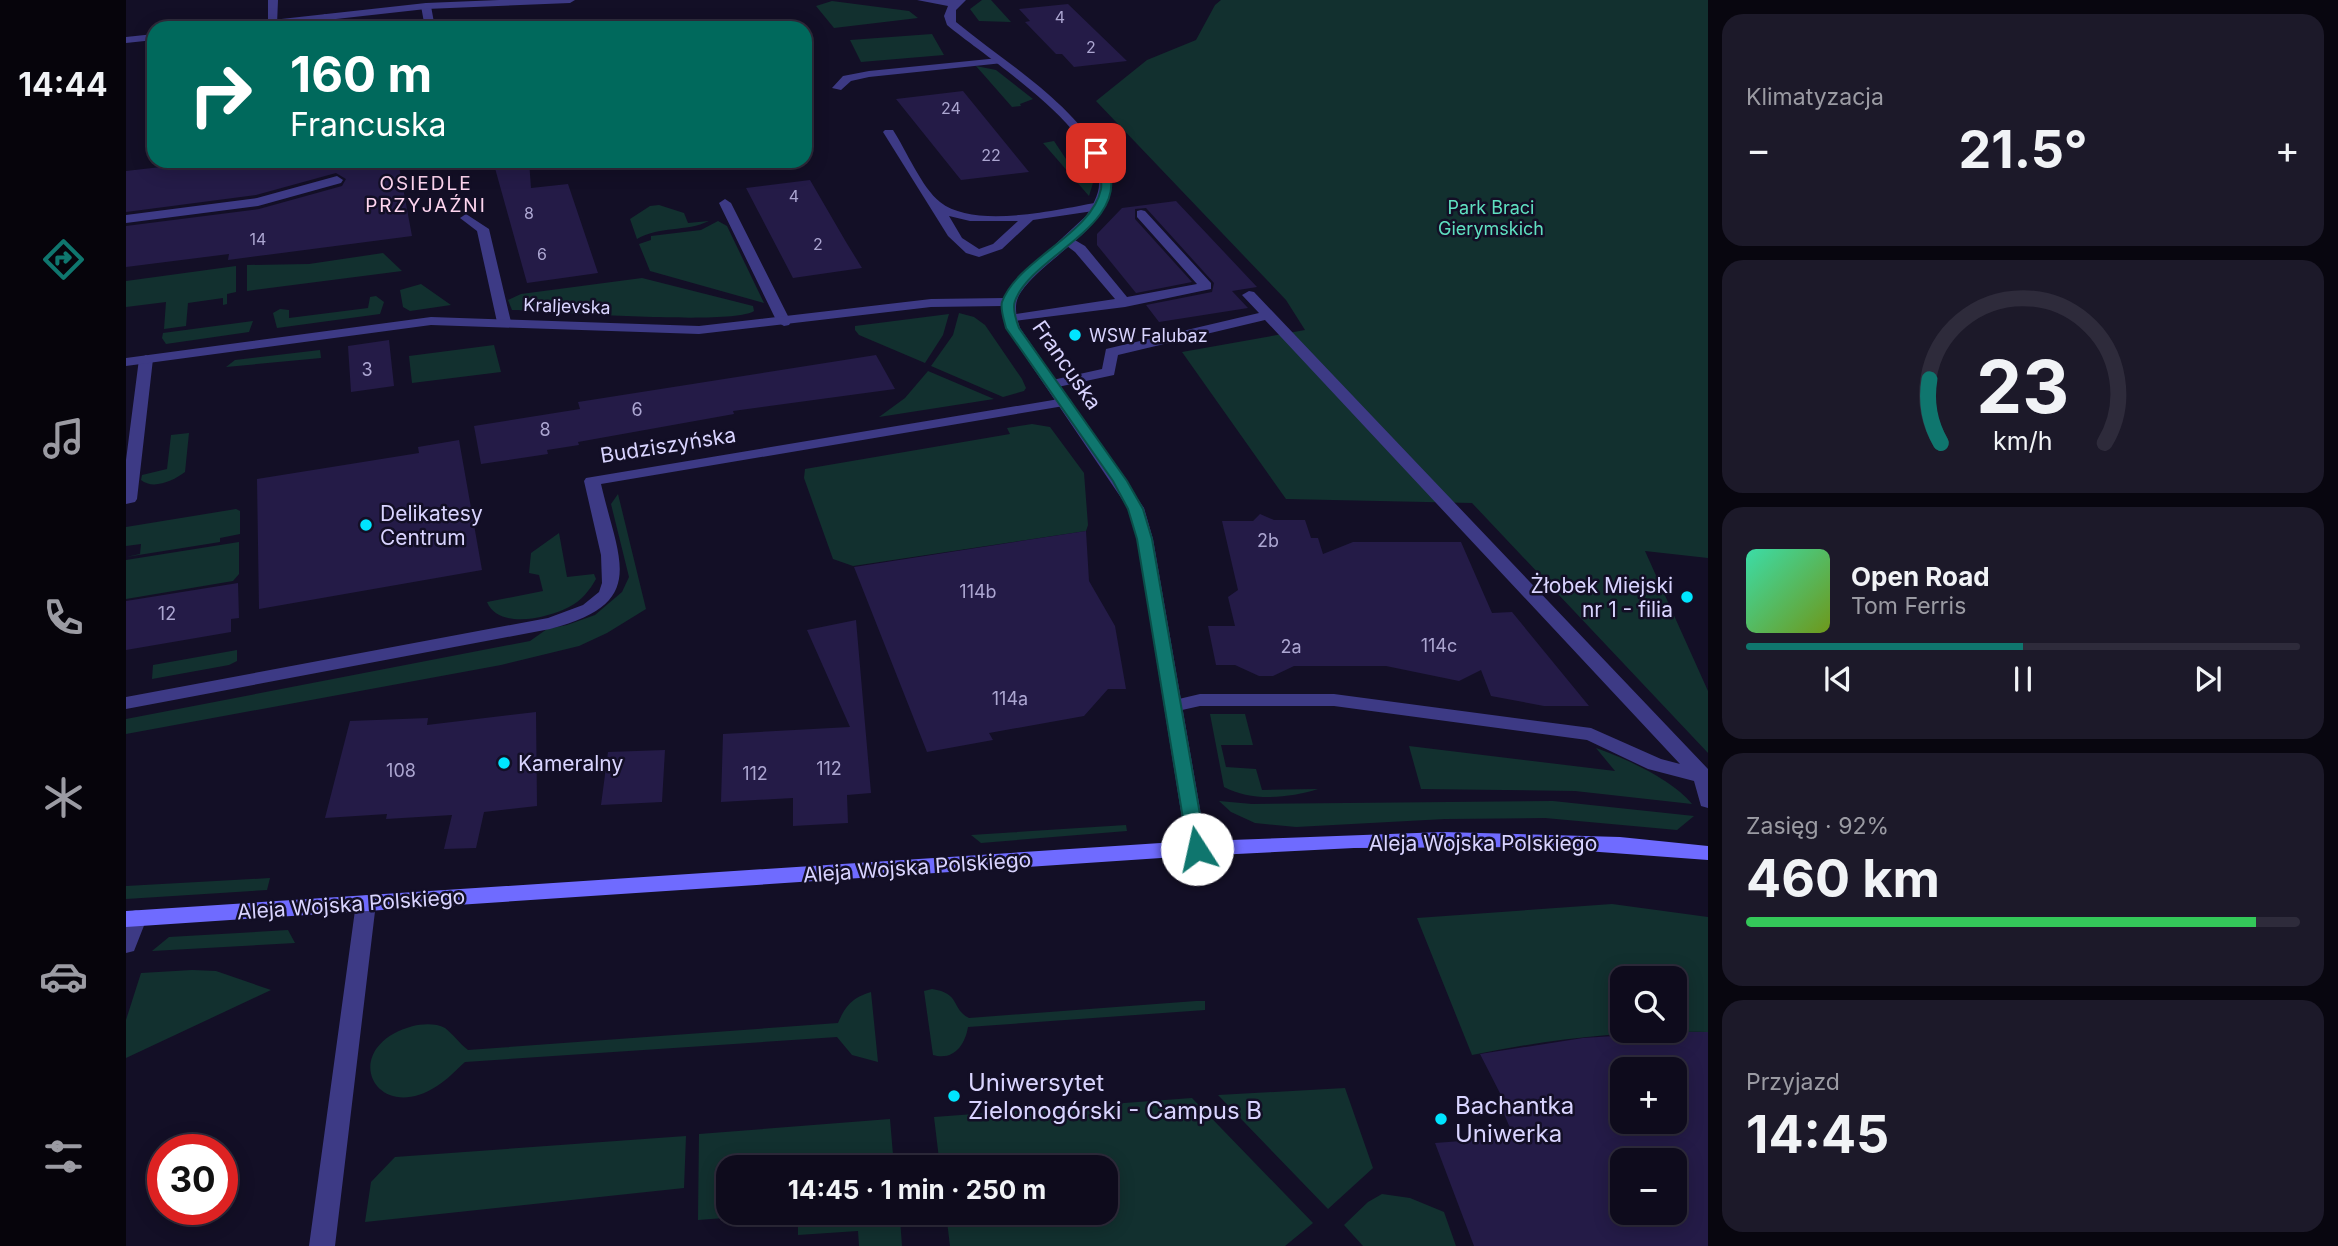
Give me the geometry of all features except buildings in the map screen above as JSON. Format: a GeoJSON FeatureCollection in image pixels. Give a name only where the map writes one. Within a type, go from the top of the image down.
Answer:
{"type":"FeatureCollection","features":[{"type":"Feature","properties":{"kind":"main road","name":"Aleja Wojska Polskiego"},"geometry":{"type":"LineString","coordinates":[[131,918],[1197,849],[1435,839],[1643,845],[1708,853]]}},
{"type":"Feature","properties":{"kind":"street"},"geometry":{"type":"LineString","coordinates":[[273,0],[274,21]]}},
{"type":"Feature","properties":{"kind":"street"},"geometry":{"type":"LineString","coordinates":[[332,21],[467,2],[570,0]]}},
{"type":"Feature","properties":{"kind":"street"},"geometry":{"type":"LineString","coordinates":[[922,0],[958,2],[949,16],[951,23],[1051,102],[1096,153],[1104,169],[1107,188],[1100,206],[1025,279],[1009,311]]}},
{"type":"Feature","properties":{"kind":"street"},"geometry":{"type":"LineString","coordinates":[[426,6],[429,21]]}},
{"type":"Feature","properties":{"kind":"street"},"geometry":{"type":"LineString","coordinates":[[126,40],[147,38]]}},
{"type":"Feature","properties":{"kind":"street"},"geometry":{"type":"LineString","coordinates":[[837,88],[847,78],[869,74],[999,61]]}},
{"type":"Feature","properties":{"kind":"street"},"geometry":{"type":"LineString","coordinates":[[889,132],[960,244],[977,253],[996,249],[1028,218]]}},
{"type":"Feature","properties":{"kind":"street"},"geometry":{"type":"LineString","coordinates":[[126,219],[258,202],[337,180]]}},
{"type":"Feature","properties":{"kind":"street"},"geometry":{"type":"LineString","coordinates":[[724,203],[784,322]]}},
{"type":"Feature","properties":{"kind":"street"},"geometry":{"type":"LineString","coordinates":[[935,204],[957,216],[1028,218],[1100,206]]}},
{"type":"Feature","properties":{"kind":"street","name":"Kraljevska"},"geometry":{"type":"LineString","coordinates":[[126,362],[431,321],[699,330],[943,302],[1009,311],[1125,303],[1194,291],[1206,286],[1141,214]]}},
{"type":"Feature","properties":{"kind":"street"},"geometry":{"type":"LineString","coordinates":[[466,218],[483,229],[504,322]]}},
{"type":"Feature","properties":{"kind":"street"},"geometry":{"type":"LineString","coordinates":[[1068,240],[1080,249],[1125,303]]}},
{"type":"Feature","properties":{"kind":"street"},"geometry":{"type":"LineString","coordinates":[[1249,295],[1703,776],[1708,801]]}},
{"type":"Feature","properties":{"kind":"street","name":"Francuska"},"geometry":{"type":"LineString","coordinates":[[1009,311],[1013,328],[1136,509],[1145,539],[1197,849]]}},
{"type":"Feature","properties":{"kind":"street"},"geometry":{"type":"LineString","coordinates":[[1053,384],[1109,372],[1111,352],[1268,314]]}},
{"type":"Feature","properties":{"kind":"street"},"geometry":{"type":"LineString","coordinates":[[126,499],[129,499],[146,359]]}},
{"type":"Feature","properties":{"kind":"street","name":"Budziszyńska"},"geometry":{"type":"LineString","coordinates":[[126,703],[550,623],[583,612],[607,593],[612,570],[592,481],[1065,402]]}},
{"type":"Feature","properties":{"kind":"street"},"geometry":{"type":"LineString","coordinates":[[1173,706],[1200,700],[1334,701],[1591,734],[1655,764],[1703,776]]}},
{"type":"Feature","properties":{"kind":"street"},"geometry":{"type":"LineString","coordinates":[[322,1246],[366,903]]}},
{"type":"Feature","properties":{"kind":"street"},"geometry":{"type":"LineString","coordinates":[[126,945],[131,918]]}},
{"type":"Feature","properties":{"kind":"green space"},"geometry":{"type":"Polygon","coordinates":[[[982,0],[991,0],[1011,22],[979,21],[970,9],[982,0]]]}},
{"type":"Feature","properties":{"kind":"green space","name":"Park Braci Gierymskich"},"geometry":{"type":"Polygon","coordinates":[[[1221,0],[1708,0],[1708,558],[1645,551],[1708,691],[1708,753],[1472,503],[1286,499],[1182,352],[1305,330],[1286,300],[1096,101],[1147,60],[1196,40],[1215,5],[1221,0]]]}},
{"type":"Feature","properties":{"kind":"green space"},"geometry":{"type":"Polygon","coordinates":[[[832,1],[909,11],[918,18],[834,28],[816,6],[832,1]]]}},
{"type":"Feature","properties":{"kind":"green space"},"geometry":{"type":"Polygon","coordinates":[[[932,34],[944,55],[861,62],[850,40],[932,34]]]}},
{"type":"Feature","properties":{"kind":"green space"},"geometry":{"type":"Polygon","coordinates":[[[976,66],[996,70],[1033,99],[1020,104],[1021,106],[1012,107],[976,66]]]}},
{"type":"Feature","properties":{"kind":"green space"},"geometry":{"type":"Polygon","coordinates":[[[1054,141],[1074,171],[1092,170],[1093,183],[1089,196],[1043,143],[1054,141]]]}},
{"type":"Feature","properties":{"kind":"green space"},"geometry":{"type":"Polygon","coordinates":[[[659,205],[684,213],[688,223],[709,221],[691,227],[654,232],[637,239],[630,219],[650,206],[659,205]]]}},
{"type":"Feature","properties":{"kind":"green space"},"geometry":{"type":"Polygon","coordinates":[[[718,221],[727,226],[764,303],[650,271],[639,244],[651,240],[651,236],[701,230],[718,221]]]}},
{"type":"Feature","properties":{"kind":"green space"},"geometry":{"type":"Polygon","coordinates":[[[383,253],[402,271],[247,291],[247,265],[309,264],[383,253]]]}},
{"type":"Feature","properties":{"kind":"green space"},"geometry":{"type":"Polygon","coordinates":[[[236,266],[236,292],[227,294],[227,304],[223,305],[223,298],[188,303],[186,326],[164,329],[166,302],[126,307],[126,281],[236,266]]]}},
{"type":"Feature","properties":{"kind":"green space"},"geometry":{"type":"Polygon","coordinates":[[[642,278],[753,306],[754,311],[739,315],[678,318],[512,310],[508,300],[521,294],[642,278]]]}},
{"type":"Feature","properties":{"kind":"green space"},"geometry":{"type":"Polygon","coordinates":[[[421,284],[451,305],[410,311],[403,307],[400,290],[421,284]]]}},
{"type":"Feature","properties":{"kind":"green space"},"geometry":{"type":"Polygon","coordinates":[[[376,296],[384,302],[380,314],[277,328],[273,313],[280,309],[289,310],[289,318],[368,308],[370,297],[376,296]]]}},
{"type":"Feature","properties":{"kind":"green space"},"geometry":{"type":"Polygon","coordinates":[[[959,313],[974,317],[985,325],[1022,379],[1026,388],[1024,391],[1003,397],[931,366],[953,335],[959,313]]]}},
{"type":"Feature","properties":{"kind":"green space"},"geometry":{"type":"Polygon","coordinates":[[[949,314],[943,335],[925,363],[859,335],[855,330],[855,326],[949,314]]]}},
{"type":"Feature","properties":{"kind":"green space"},"geometry":{"type":"Polygon","coordinates":[[[253,321],[249,332],[166,344],[162,338],[163,333],[253,321]]]}},
{"type":"Feature","properties":{"kind":"green space"},"geometry":{"type":"Polygon","coordinates":[[[494,345],[501,372],[412,383],[409,356],[494,345]]]}},
{"type":"Feature","properties":{"kind":"green space"},"geometry":{"type":"Polygon","coordinates":[[[320,350],[321,358],[226,367],[235,360],[320,350]]]}},
{"type":"Feature","properties":{"kind":"green space"},"geometry":{"type":"Polygon","coordinates":[[[928,371],[994,399],[879,417],[905,398],[928,371]]]}},
{"type":"Feature","properties":{"kind":"green space"},"geometry":{"type":"Polygon","coordinates":[[[1032,424],[1050,427],[1084,473],[1088,525],[1086,531],[853,566],[833,559],[804,478],[805,469],[1010,434],[1007,428],[1032,424]]]}},
{"type":"Feature","properties":{"kind":"green space"},"geometry":{"type":"Polygon","coordinates":[[[189,433],[185,472],[157,484],[141,480],[142,475],[167,469],[171,435],[189,433]]]}},
{"type":"Feature","properties":{"kind":"green space"},"geometry":{"type":"Polygon","coordinates":[[[618,494],[646,609],[607,633],[579,646],[501,665],[126,734],[126,719],[530,641],[547,629],[595,615],[622,592],[629,577],[611,504],[618,494]]]}},
{"type":"Feature","properties":{"kind":"green space"},"geometry":{"type":"Polygon","coordinates":[[[236,509],[240,511],[240,534],[220,538],[220,542],[126,557],[140,554],[141,544],[126,546],[126,527],[236,509]]]}},
{"type":"Feature","properties":{"kind":"green space"},"geometry":{"type":"Polygon","coordinates":[[[559,533],[567,577],[594,574],[596,579],[588,591],[569,607],[537,618],[513,619],[493,611],[487,602],[543,591],[539,575],[529,573],[531,553],[559,533]]]}},
{"type":"Feature","properties":{"kind":"green space"},"geometry":{"type":"Polygon","coordinates":[[[239,542],[239,574],[233,581],[126,599],[126,560],[239,542]]]}},
{"type":"Feature","properties":{"kind":"green space"},"geometry":{"type":"Polygon","coordinates":[[[237,650],[237,661],[229,665],[152,679],[153,665],[237,650]]]}},
{"type":"Feature","properties":{"kind":"green space"},"geometry":{"type":"Polygon","coordinates":[[[1210,714],[1245,714],[1253,745],[1221,745],[1226,767],[1256,769],[1262,790],[1318,789],[1295,795],[1258,797],[1224,787],[1210,714]]]}},
{"type":"Feature","properties":{"kind":"green space"},"geometry":{"type":"Polygon","coordinates":[[[1409,746],[1615,771],[1596,748],[1661,778],[1692,804],[1575,791],[1421,789],[1409,746]]]}},
{"type":"Feature","properties":{"kind":"green space"},"geometry":{"type":"Polygon","coordinates":[[[1219,801],[1252,804],[1553,801],[1694,816],[1677,830],[1545,818],[1445,819],[1296,827],[1255,823],[1231,812],[1219,801]]]}},
{"type":"Feature","properties":{"kind":"green space"},"geometry":{"type":"Polygon","coordinates":[[[1126,825],[1127,831],[981,843],[971,835],[1126,825]]]}},
{"type":"Feature","properties":{"kind":"green space"},"geometry":{"type":"Polygon","coordinates":[[[270,878],[267,890],[126,899],[126,886],[270,878]]]}},
{"type":"Feature","properties":{"kind":"green space"},"geometry":{"type":"Polygon","coordinates":[[[1612,904],[1708,917],[1708,1032],[1687,1032],[1687,966],[1610,966],[1610,1035],[1530,1044],[1472,1055],[1417,918],[1612,904]]]}},
{"type":"Feature","properties":{"kind":"green space"},"geometry":{"type":"Polygon","coordinates":[[[288,930],[295,943],[152,951],[169,937],[288,930]]]}},
{"type":"Feature","properties":{"kind":"green space"},"geometry":{"type":"Polygon","coordinates":[[[216,971],[271,990],[126,1058],[126,1020],[141,973],[216,971]]]}},
{"type":"Feature","properties":{"kind":"green space"},"geometry":{"type":"Polygon","coordinates":[[[932,989],[947,994],[969,1018],[1196,1001],[1205,1001],[1205,1010],[968,1027],[957,1050],[953,1054],[940,1056],[933,1055],[924,991],[932,989]]]}},
{"type":"Feature","properties":{"kind":"green space"},"geometry":{"type":"Polygon","coordinates":[[[871,992],[878,1062],[852,1055],[837,1037],[465,1062],[437,1086],[415,1096],[396,1097],[382,1091],[373,1079],[370,1065],[376,1050],[389,1036],[417,1025],[441,1026],[468,1050],[838,1023],[850,1003],[871,992]]]}},
{"type":"Feature","properties":{"kind":"green space"},"geometry":{"type":"Polygon","coordinates":[[[1345,1088],[1373,1168],[1328,1209],[1218,1095],[1345,1088]]]}},
{"type":"Feature","properties":{"kind":"green space"},"geometry":{"type":"Polygon","coordinates":[[[1192,1098],[1313,1223],[1285,1246],[950,1246],[947,1225],[1118,1225],[1118,1155],[939,1155],[934,1117],[1192,1098]]]}},
{"type":"Feature","properties":{"kind":"green space"},"geometry":{"type":"Polygon","coordinates":[[[890,1119],[893,1155],[716,1155],[716,1219],[698,1220],[699,1134],[890,1119]]]}},
{"type":"Feature","properties":{"kind":"green space"},"geometry":{"type":"Polygon","coordinates":[[[686,1136],[684,1188],[365,1222],[371,1182],[395,1157],[686,1136]]]}},
{"type":"Feature","properties":{"kind":"green space"},"geometry":{"type":"Polygon","coordinates":[[[1382,1194],[1410,1198],[1444,1212],[1456,1246],[1363,1246],[1344,1225],[1368,1202],[1382,1194]]]}},
{"type":"Feature","properties":{"kind":"green space"},"geometry":{"type":"Polygon","coordinates":[[[900,1225],[902,1246],[859,1246],[858,1231],[798,1235],[798,1226],[900,1225]]]}},
{"type":"Feature","properties":{"kind":"place","name":"WSW Falubaz"},"geometry":{"type":"Point","coordinates":[1075,335]}},
{"type":"Feature","properties":{"kind":"place","name":"Delikatesy Centrum"},"geometry":{"type":"Point","coordinates":[366,525]}},
{"type":"Feature","properties":{"kind":"place","name":"Żłobek Miejski nr 1 - filia"},"geometry":{"type":"Point","coordinates":[1687,597]}},
{"type":"Feature","properties":{"kind":"place","name":"Kameralny"},"geometry":{"type":"Point","coordinates":[504,763]}},
{"type":"Feature","properties":{"kind":"place","name":"Uniwersytet Zielonogórski - Campus B"},"geometry":{"type":"Point","coordinates":[954,1096]}},
{"type":"Feature","properties":{"kind":"place","name":"Bachantka Uniwerka"},"geometry":{"type":"Point","coordinates":[1441,1119]}},
{"type":"Feature","properties":{"kind":"district","name":"OSIEDLE PRZYJAŹNI"},"geometry":{"type":"Point","coordinates":[426,194]}},
{"type":"Feature","properties":{"kind":"route"},"geometry":{"type":"LineString","coordinates":[[1096,153],[1104,169],[1107,188],[1100,206],[1081,229],[1015,290],[1008,302],[1009,315],[1013,328],[1120,481],[1136,509],[1145,539],[1197,849]]}}]}
